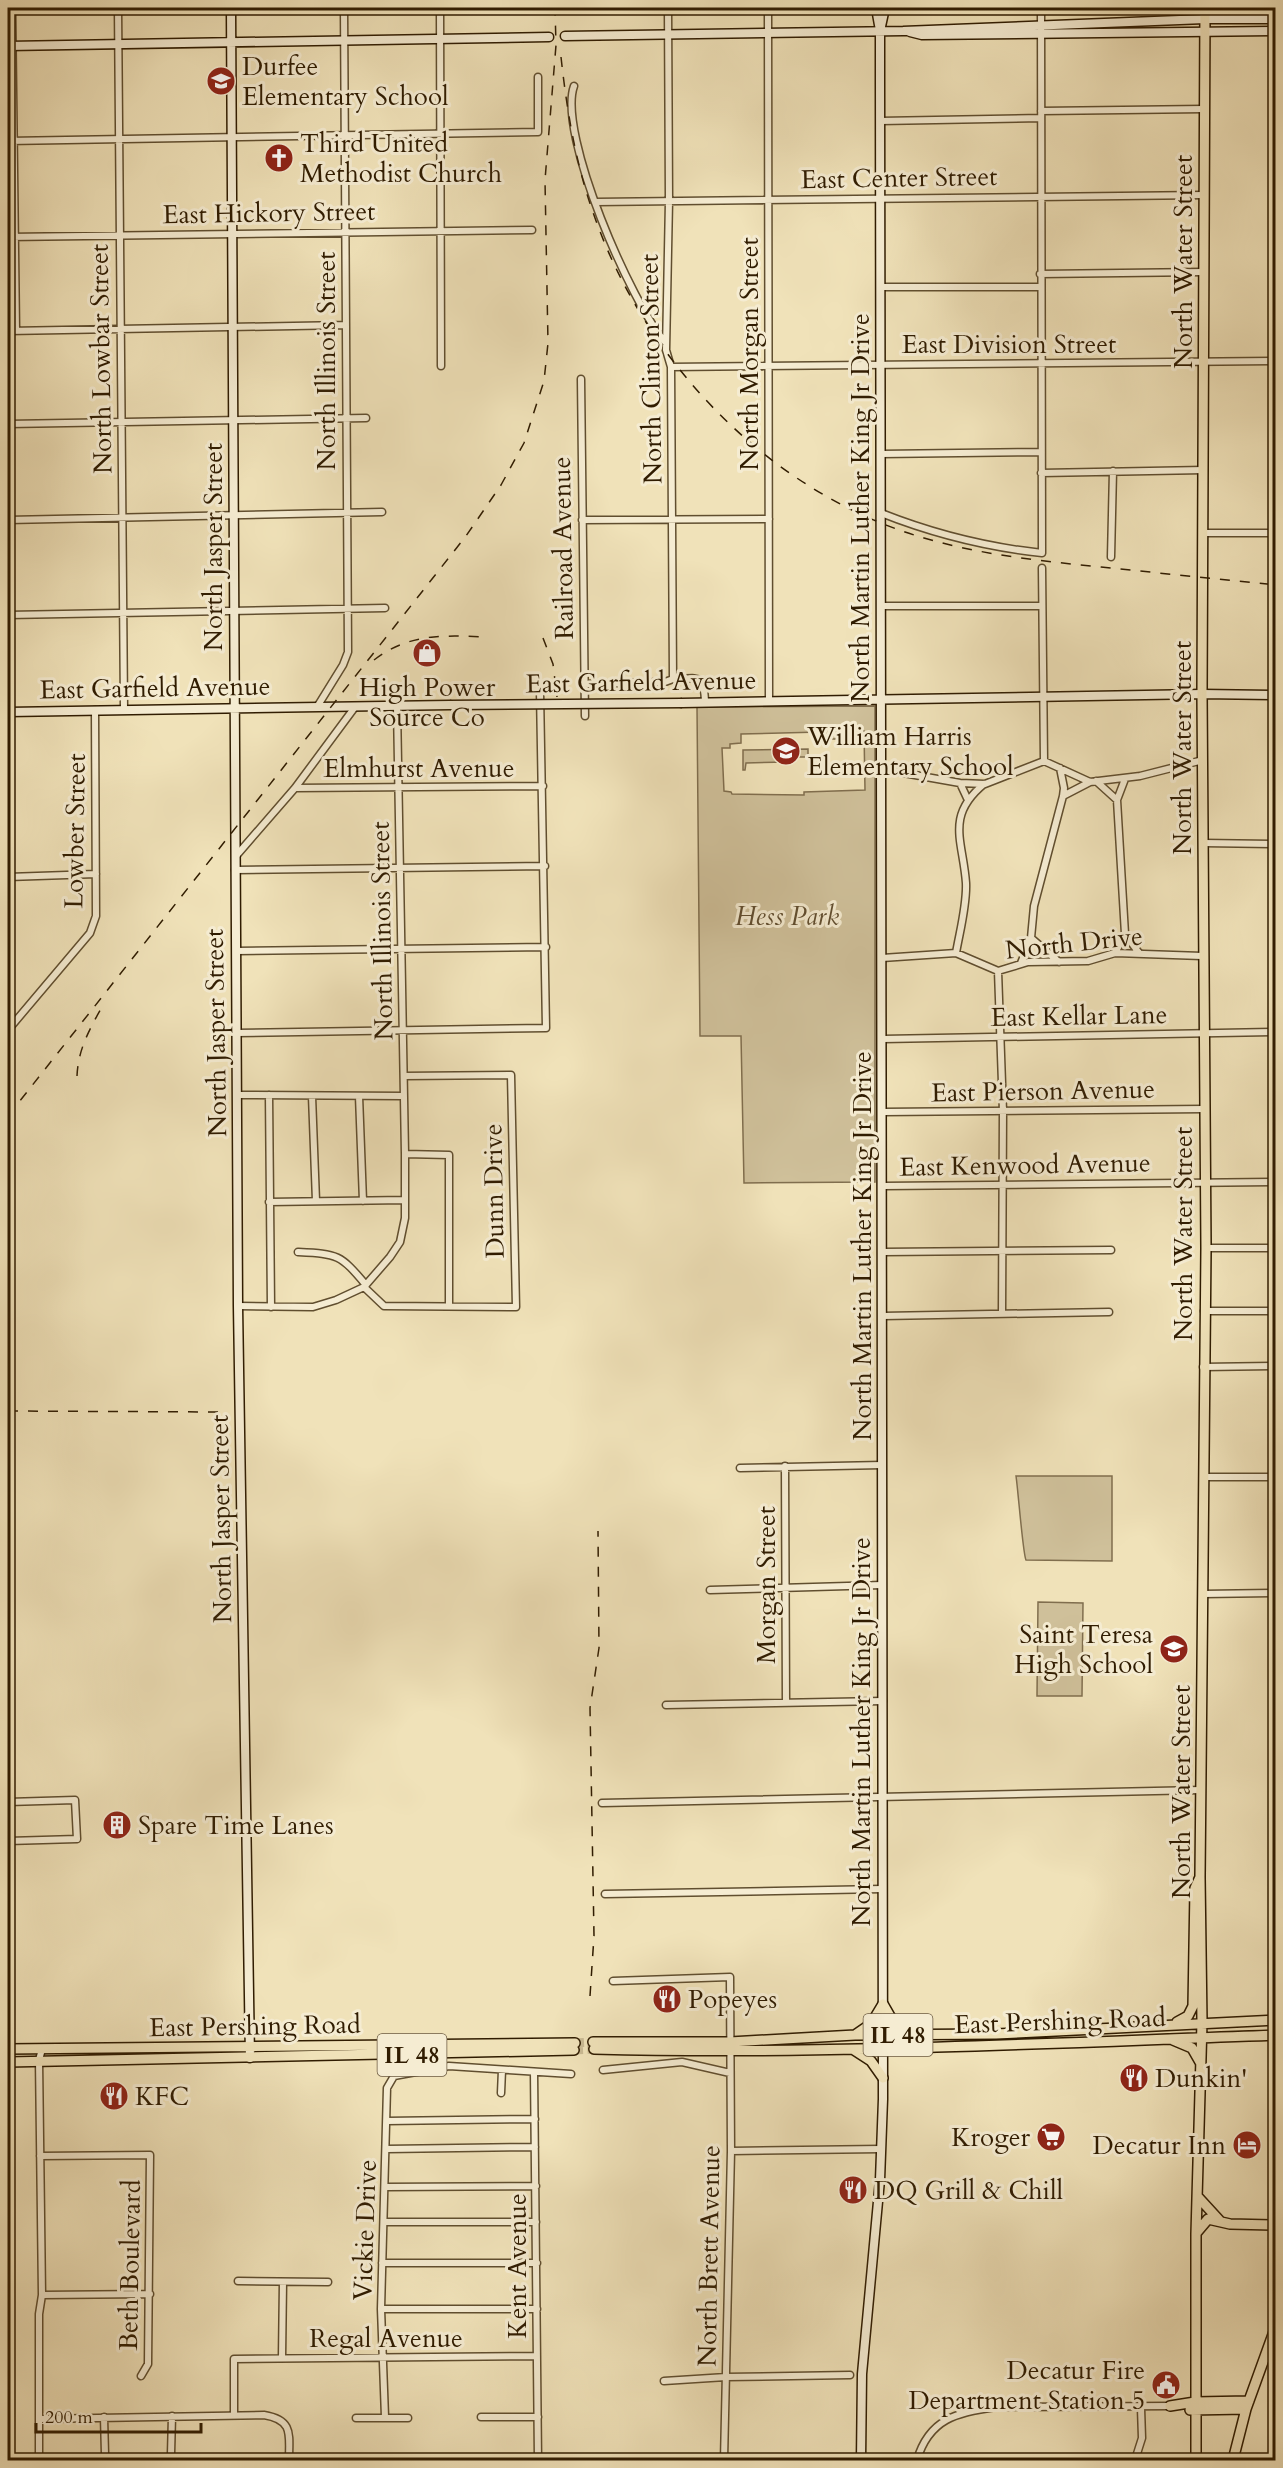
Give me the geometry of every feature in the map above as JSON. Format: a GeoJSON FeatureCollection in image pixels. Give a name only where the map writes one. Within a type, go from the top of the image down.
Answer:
{"type":"FeatureCollection","features":[{"type":"Feature","properties":{"kind":"main road","name":"North Water Street"},"geometry":{"type":"LineString","coordinates":[[1196,2460],[1196,2234],[1202,2037],[1200,1877],[1203,1366],[1206,1248],[1205,1032],[1202,956],[1205,8]]}},
{"type":"Feature","properties":{"kind":"main road"},"geometry":{"type":"LineString","coordinates":[[1175,2023],[1188,2016],[1193,2006],[1195,1888],[1200,1877]]}},
{"type":"Feature","properties":{"kind":"main road"},"geometry":{"type":"LineString","coordinates":[[855,2035],[871,2024],[883,2004],[895,2025],[912,2035]]}},
{"type":"Feature","properties":{"kind":"main road","name":"IL 48"},"geometry":{"type":"LineString","coordinates":[[593,2046],[730,2046],[855,2035],[1018,2033],[1175,2023],[1275,2020]]}},
{"type":"Feature","properties":{"kind":"main road","name":"East Pershing Road"},"geometry":{"type":"LineString","coordinates":[[730,2046],[852,2049],[1275,2035]]}},
{"type":"Feature","properties":{"kind":"main road"},"geometry":{"type":"LineString","coordinates":[[1168,2038],[1192,2048],[1201,2065]]}},
{"type":"Feature","properties":{"kind":"main road","name":"East Pershing Road"},"geometry":{"type":"LineString","coordinates":[[8,2049],[249,2046],[397,2050]]}},
{"type":"Feature","properties":{"kind":"main road","name":"East Pershing Road"},"geometry":{"type":"LineString","coordinates":[[8,2061],[250,2058],[397,2050],[575,2046]]}},
{"type":"Feature","properties":{"kind":"main road"},"geometry":{"type":"LineString","coordinates":[[852,2049],[871,2061],[883,2078]]}},
{"type":"Feature","properties":{"kind":"main road"},"geometry":{"type":"LineString","coordinates":[[1197,2197],[1220,2221]]}},
{"type":"Feature","properties":{"kind":"main road"},"geometry":{"type":"LineString","coordinates":[[1196,2234],[1204,2222],[1275,2225]]}},
{"type":"Feature","properties":{"kind":"main road"},"geometry":{"type":"LineString","coordinates":[[1233,2460],[1247,2405],[1275,2326]]}},
{"type":"Feature","properties":{"kind":"main road"},"geometry":{"type":"LineString","coordinates":[[1170,2406],[1247,2405]]}},
{"type":"Feature","properties":{"kind":"street"},"geometry":{"type":"LineString","coordinates":[[12,8],[10,141],[15,331]]}},
{"type":"Feature","properties":{"kind":"street","name":"North Lowbar Street"},"geometry":{"type":"LineString","coordinates":[[118,8],[124,709]]}},
{"type":"Feature","properties":{"kind":"street","name":"North Jasper Street"},"geometry":{"type":"LineString","coordinates":[[231,8],[238,1306],[250,2058]]}},
{"type":"Feature","properties":{"kind":"street","name":"North Illinois Street"},"geometry":{"type":"LineString","coordinates":[[317,707],[343,665],[348,652],[344,8]]}},
{"type":"Feature","properties":{"kind":"street"},"geometry":{"type":"LineString","coordinates":[[440,8],[441,366]]}},
{"type":"Feature","properties":{"kind":"street","name":"North Clinton Street"},"geometry":{"type":"LineString","coordinates":[[668,8],[669,201],[666,343],[671,367],[673,679]]}},
{"type":"Feature","properties":{"kind":"street","name":"North Morgan Street"},"geometry":{"type":"LineString","coordinates":[[768,8],[769,702]]}},
{"type":"Feature","properties":{"kind":"street","name":"North Martin Luther King Jr Drive"},"geometry":{"type":"LineString","coordinates":[[861,2460],[862,2374],[881,2149],[883,2078],[881,287],[880,31],[876,8]]}},
{"type":"Feature","properties":{"kind":"street","name":"North Martin Luther King Jr Drive"},"geometry":{"type":"LineString","coordinates":[[880,31],[885,8]]}},
{"type":"Feature","properties":{"kind":"street"},"geometry":{"type":"LineString","coordinates":[[881,513],[958,540],[1002,549],[1042,552],[1041,8]]}},
{"type":"Feature","properties":{"kind":"street"},"geometry":{"type":"LineString","coordinates":[[1041,29],[1205,19],[1275,19]]}},
{"type":"Feature","properties":{"kind":"street"},"geometry":{"type":"LineString","coordinates":[[565,36],[1041,29],[1275,31]]}},
{"type":"Feature","properties":{"kind":"street"},"geometry":{"type":"LineString","coordinates":[[10,46],[549,37]]}},
{"type":"Feature","properties":{"kind":"street"},"geometry":{"type":"LineString","coordinates":[[10,141],[538,132],[538,77]]}},
{"type":"Feature","properties":{"kind":"street"},"geometry":{"type":"LineString","coordinates":[[574,86],[575,126],[596,202],[624,275],[656,332],[666,343]]}},
{"type":"Feature","properties":{"kind":"street"},"geometry":{"type":"LineString","coordinates":[[1041,111],[1204,109]]}},
{"type":"Feature","properties":{"kind":"street"},"geometry":{"type":"LineString","coordinates":[[880,121],[1041,118]]}},
{"type":"Feature","properties":{"kind":"street","name":"East Center Street"},"geometry":{"type":"LineString","coordinates":[[596,202],[1204,195]]}},
{"type":"Feature","properties":{"kind":"street","name":"East Hickory Street"},"geometry":{"type":"LineString","coordinates":[[11,237],[531,230]]}},
{"type":"Feature","properties":{"kind":"street"},"geometry":{"type":"LineString","coordinates":[[1040,274],[1203,272]]}},
{"type":"Feature","properties":{"kind":"street"},"geometry":{"type":"LineString","coordinates":[[881,287],[1041,287]]}},
{"type":"Feature","properties":{"kind":"street"},"geometry":{"type":"LineString","coordinates":[[8,331],[346,325]]}},
{"type":"Feature","properties":{"kind":"street","name":"East Division Street"},"geometry":{"type":"LineString","coordinates":[[671,367],[1275,361]]}},
{"type":"Feature","properties":{"kind":"street","name":"Railroad Avenue"},"geometry":{"type":"LineString","coordinates":[[580,379],[585,716]]}},
{"type":"Feature","properties":{"kind":"street"},"geometry":{"type":"LineString","coordinates":[[8,424],[366,418]]}},
{"type":"Feature","properties":{"kind":"street"},"geometry":{"type":"LineString","coordinates":[[881,454],[1041,452]]}},
{"type":"Feature","properties":{"kind":"street"},"geometry":{"type":"LineString","coordinates":[[1041,472],[1204,470]]}},
{"type":"Feature","properties":{"kind":"street"},"geometry":{"type":"LineString","coordinates":[[1111,557],[1113,471]]}},
{"type":"Feature","properties":{"kind":"street"},"geometry":{"type":"LineString","coordinates":[[8,520],[382,512]]}},
{"type":"Feature","properties":{"kind":"street"},"geometry":{"type":"LineString","coordinates":[[582,520],[769,519]]}},
{"type":"Feature","properties":{"kind":"street"},"geometry":{"type":"LineString","coordinates":[[1204,533],[1275,533]]}},
{"type":"Feature","properties":{"kind":"street"},"geometry":{"type":"LineString","coordinates":[[1042,568],[1044,761]]}},
{"type":"Feature","properties":{"kind":"street"},"geometry":{"type":"LineString","coordinates":[[882,606],[1042,606]]}},
{"type":"Feature","properties":{"kind":"street"},"geometry":{"type":"LineString","coordinates":[[8,615],[385,608]]}},
{"type":"Feature","properties":{"kind":"street"},"geometry":{"type":"LineString","coordinates":[[584,684],[665,682],[693,676],[705,692],[705,702]]}},
{"type":"Feature","properties":{"kind":"street"},"geometry":{"type":"LineString","coordinates":[[237,1033],[546,1029],[545,866],[540,692]]}},
{"type":"Feature","properties":{"kind":"street","name":"East Garfield Avenue"},"geometry":{"type":"LineString","coordinates":[[8,712],[881,701],[1202,694],[1275,695]]}},
{"type":"Feature","properties":{"kind":"street"},"geometry":{"type":"LineString","coordinates":[[235,857],[295,788],[355,707]]}},
{"type":"Feature","properties":{"kind":"street","name":"North Illinois Street"},"geometry":{"type":"LineString","coordinates":[[365,1286],[400,1242],[405,1218],[397,707]]}},
{"type":"Feature","properties":{"kind":"street","name":"Lowber Street"},"geometry":{"type":"LineString","coordinates":[[8,1030],[90,933],[96,916],[95,710]]}},
{"type":"Feature","properties":{"kind":"street"},"geometry":{"type":"LineString","coordinates":[[1063,796],[1093,782],[1125,779],[1203,760]]}},
{"type":"Feature","properties":{"kind":"street"},"geometry":{"type":"LineString","coordinates":[[956,953],[966,882],[958,835],[967,798],[985,784],[1044,761],[1093,782],[1117,800]]}},
{"type":"Feature","properties":{"kind":"street"},"geometry":{"type":"LineString","coordinates":[[1021,963],[1031,938],[1034,906],[1063,796],[1064,788],[1060,768]]}},
{"type":"Feature","properties":{"kind":"street"},"geometry":{"type":"LineString","coordinates":[[881,769],[960,783],[985,784]]}},
{"type":"Feature","properties":{"kind":"street"},"geometry":{"type":"LineString","coordinates":[[1115,952],[1125,934],[1117,800],[1125,779]]}},
{"type":"Feature","properties":{"kind":"street"},"geometry":{"type":"LineString","coordinates":[[960,783],[967,798]]}},
{"type":"Feature","properties":{"kind":"street","name":"Elmhurst Avenue"},"geometry":{"type":"LineString","coordinates":[[295,788],[543,786]]}},
{"type":"Feature","properties":{"kind":"street"},"geometry":{"type":"LineString","coordinates":[[1203,843],[1275,844]]}},
{"type":"Feature","properties":{"kind":"street"},"geometry":{"type":"LineString","coordinates":[[235,870],[545,866]]}},
{"type":"Feature","properties":{"kind":"street"},"geometry":{"type":"LineString","coordinates":[[8,877],[96,874]]}},
{"type":"Feature","properties":{"kind":"street"},"geometry":{"type":"LineString","coordinates":[[1125,934],[1139,953]]}},
{"type":"Feature","properties":{"kind":"street"},"geometry":{"type":"LineString","coordinates":[[1031,938],[1059,962]]}},
{"type":"Feature","properties":{"kind":"street"},"geometry":{"type":"LineString","coordinates":[[236,951],[546,947]]}},
{"type":"Feature","properties":{"kind":"street","name":"North Drive"},"geometry":{"type":"LineString","coordinates":[[882,958],[956,953],[998,971],[1021,963],[1099,959],[1115,952],[1202,956]]}},
{"type":"Feature","properties":{"kind":"street"},"geometry":{"type":"LineString","coordinates":[[998,971],[1002,1037],[1004,1186],[1001,1250],[1002,1313]]}},
{"type":"Feature","properties":{"kind":"street"},"geometry":{"type":"LineString","coordinates":[[8,1024],[8,1030]]}},
{"type":"Feature","properties":{"kind":"street","name":"East Kellar Lane"},"geometry":{"type":"LineString","coordinates":[[883,1039],[1275,1032]]}},
{"type":"Feature","properties":{"kind":"street","name":"Dunn Drive"},"geometry":{"type":"LineString","coordinates":[[404,1077],[511,1075],[516,1307],[449,1306]]}},
{"type":"Feature","properties":{"kind":"street"},"geometry":{"type":"LineString","coordinates":[[238,1095],[403,1096]]}},
{"type":"Feature","properties":{"kind":"street"},"geometry":{"type":"LineString","coordinates":[[269,1095],[271,1307]]}},
{"type":"Feature","properties":{"kind":"street"},"geometry":{"type":"LineString","coordinates":[[312,1096],[316,1201]]}},
{"type":"Feature","properties":{"kind":"street"},"geometry":{"type":"LineString","coordinates":[[359,1096],[363,1201]]}},
{"type":"Feature","properties":{"kind":"street","name":"East Pierson Avenue"},"geometry":{"type":"LineString","coordinates":[[883,1112],[1204,1109]]}},
{"type":"Feature","properties":{"kind":"street"},"geometry":{"type":"LineString","coordinates":[[298,1252],[336,1255],[347,1262],[384,1306],[449,1306],[449,1155],[405,1154]]}},
{"type":"Feature","properties":{"kind":"street","name":"East Kenwood Avenue"},"geometry":{"type":"LineString","coordinates":[[883,1186],[1275,1182]]}},
{"type":"Feature","properties":{"kind":"street"},"geometry":{"type":"LineString","coordinates":[[269,1202],[405,1200]]}},
{"type":"Feature","properties":{"kind":"street"},"geometry":{"type":"LineString","coordinates":[[1206,1248],[1275,1248]]}},
{"type":"Feature","properties":{"kind":"street"},"geometry":{"type":"LineString","coordinates":[[883,1252],[1111,1250]]}},
{"type":"Feature","properties":{"kind":"street"},"geometry":{"type":"LineString","coordinates":[[238,1306],[313,1307],[336,1300],[365,1286]]}},
{"type":"Feature","properties":{"kind":"street"},"geometry":{"type":"LineString","coordinates":[[1204,1311],[1275,1311]]}},
{"type":"Feature","properties":{"kind":"street"},"geometry":{"type":"LineString","coordinates":[[883,1316],[1109,1312]]}},
{"type":"Feature","properties":{"kind":"street"},"geometry":{"type":"LineString","coordinates":[[1203,1366],[1275,1366]]}},
{"type":"Feature","properties":{"kind":"street","name":"Morgan Street"},"geometry":{"type":"LineString","coordinates":[[785,1466],[786,1703]]}},
{"type":"Feature","properties":{"kind":"street"},"geometry":{"type":"LineString","coordinates":[[740,1468],[882,1466]]}},
{"type":"Feature","properties":{"kind":"street"},"geometry":{"type":"LineString","coordinates":[[1203,1477],[1275,1477]]}},
{"type":"Feature","properties":{"kind":"street"},"geometry":{"type":"LineString","coordinates":[[710,1590],[882,1585]]}},
{"type":"Feature","properties":{"kind":"street"},"geometry":{"type":"LineString","coordinates":[[1203,1594],[1275,1593]]}},
{"type":"Feature","properties":{"kind":"street"},"geometry":{"type":"LineString","coordinates":[[666,1705],[883,1701]]}},
{"type":"Feature","properties":{"kind":"street"},"geometry":{"type":"LineString","coordinates":[[602,1803],[1201,1790]]}},
{"type":"Feature","properties":{"kind":"street"},"geometry":{"type":"LineString","coordinates":[[8,1802],[75,1800],[77,1839],[8,1841]]}},
{"type":"Feature","properties":{"kind":"street"},"geometry":{"type":"LineString","coordinates":[[605,1894],[882,1889]]}},
{"type":"Feature","properties":{"kind":"street","name":"North Brett Avenue"},"geometry":{"type":"LineString","coordinates":[[614,1981],[730,1977],[730,2151],[724,2460]]}},
{"type":"Feature","properties":{"kind":"street"},"geometry":{"type":"LineString","coordinates":[[39,2460],[39,2314],[42,2295],[39,2060],[42,2049]]}},
{"type":"Feature","properties":{"kind":"street","name":"Vickie Drive"},"geometry":{"type":"LineString","coordinates":[[385,2417],[381,2309],[387,2088],[394,2076],[397,2050]]}},
{"type":"Feature","properties":{"kind":"street"},"geometry":{"type":"LineString","coordinates":[[603,2070],[682,2062],[730,2073]]}},
{"type":"Feature","properties":{"kind":"street"},"geometry":{"type":"LineString","coordinates":[[394,2076],[449,2066],[571,2074]]}},
{"type":"Feature","properties":{"kind":"street"},"geometry":{"type":"LineString","coordinates":[[501,2093],[502,2070]]}},
{"type":"Feature","properties":{"kind":"street","name":"Kent Avenue"},"geometry":{"type":"LineString","coordinates":[[534,2072],[538,2460]]}},
{"type":"Feature","properties":{"kind":"street"},"geometry":{"type":"LineString","coordinates":[[387,2121],[535,2119]]}},
{"type":"Feature","properties":{"kind":"street"},"geometry":{"type":"LineString","coordinates":[[387,2149],[535,2147]]}},
{"type":"Feature","properties":{"kind":"street"},"geometry":{"type":"LineString","coordinates":[[730,2151],[881,2149]]}},
{"type":"Feature","properties":{"kind":"street","name":"Beth Boulevard"},"geometry":{"type":"LineString","coordinates":[[40,2156],[150,2155],[148,2364],[141,2376]]}},
{"type":"Feature","properties":{"kind":"street"},"geometry":{"type":"LineString","coordinates":[[386,2187],[536,2186]]}},
{"type":"Feature","properties":{"kind":"street"},"geometry":{"type":"LineString","coordinates":[[385,2222],[536,2222]]}},
{"type":"Feature","properties":{"kind":"street"},"geometry":{"type":"LineString","coordinates":[[382,2262],[537,2263]]}},
{"type":"Feature","properties":{"kind":"street"},"geometry":{"type":"LineString","coordinates":[[238,2282],[328,2282]]}},
{"type":"Feature","properties":{"kind":"street"},"geometry":{"type":"LineString","coordinates":[[282,2358],[283,2282]]}},
{"type":"Feature","properties":{"kind":"street"},"geometry":{"type":"LineString","coordinates":[[42,2295],[150,2294]]}},
{"type":"Feature","properties":{"kind":"street"},"geometry":{"type":"LineString","coordinates":[[381,2309],[537,2309]]}},
{"type":"Feature","properties":{"kind":"street","name":"Regal Avenue"},"geometry":{"type":"LineString","coordinates":[[234,2414],[234,2359],[537,2356]]}},
{"type":"Feature","properties":{"kind":"street"},"geometry":{"type":"LineString","coordinates":[[664,2381],[726,2377],[850,2375]]}},
{"type":"Feature","properties":{"kind":"street"},"geometry":{"type":"LineString","coordinates":[[917,2460],[921,2446],[932,2429],[970,2410],[1170,2406]]}},
{"type":"Feature","properties":{"kind":"street"},"geometry":{"type":"LineString","coordinates":[[1135,2460],[1142,2438],[1141,2408]]}},
{"type":"Feature","properties":{"kind":"street"},"geometry":{"type":"LineString","coordinates":[[40,2419],[234,2414],[278,2417],[285,2423],[289,2434],[289,2460]]}},
{"type":"Feature","properties":{"kind":"street"},"geometry":{"type":"LineString","coordinates":[[171,2454],[172,2416]]}},
{"type":"Feature","properties":{"kind":"street"},"geometry":{"type":"LineString","coordinates":[[104,2417],[105,2454]]}},
{"type":"Feature","properties":{"kind":"street"},"geometry":{"type":"LineString","coordinates":[[481,2417],[538,2417]]}},
{"type":"Feature","properties":{"kind":"street"},"geometry":{"type":"LineString","coordinates":[[356,2418],[408,2418]]}},
{"type":"Feature","properties":{"kind":"green space","name":"Hess Park"},"geometry":{"type":"Polygon","coordinates":[[[875,706],[875,1182],[744,1183],[741,1036],[700,1036],[697,707],[875,706]],[[864,731],[836,733],[836,739],[821,739],[820,732],[741,734],[741,743],[730,744],[730,748],[722,748],[724,791],[732,794],[804,795],[804,792],[865,790],[864,731]]]}},
{"type":"Feature","properties":{"kind":"green space"},"geometry":{"type":"Polygon","coordinates":[[[808,749],[808,757],[787,757],[787,762],[746,763],[745,770],[743,770],[743,750],[808,749]]]}},
{"type":"Feature","properties":{"kind":"green space"},"geometry":{"type":"Polygon","coordinates":[[[1016,1476],[1112,1476],[1112,1561],[1026,1560],[1016,1476]]]}},
{"type":"Feature","properties":{"kind":"green space"},"geometry":{"type":"Polygon","coordinates":[[[1038,1602],[1083,1603],[1082,1696],[1037,1696],[1038,1602]]]}},
{"type":"Feature","properties":{"kind":"tunnel"},"geometry":{"type":"LineString","coordinates":[[575,2043],[593,2042]]}},
{"type":"Feature","properties":{"kind":"tunnel"},"geometry":{"type":"LineString","coordinates":[[574,2050],[594,2049]]}},
{"type":"Feature","properties":{"kind":"railway"},"geometry":{"type":"LineString","coordinates":[[8,1116],[466,536],[501,485],[524,443],[544,381],[548,343],[545,180],[556,45],[555,8]]}},
{"type":"Feature","properties":{"kind":"railway"},"geometry":{"type":"LineString","coordinates":[[561,57],[577,159],[595,218],[618,272],[647,324],[682,372],[722,417],[767,456],[816,490],[868,518],[946,544],[1034,560],[1276,585]]}},
{"type":"Feature","properties":{"kind":"railway"},"geometry":{"type":"LineString","coordinates":[[374,660],[399,645],[426,638],[483,637]]}},
{"type":"Feature","properties":{"kind":"railway"},"geometry":{"type":"LineString","coordinates":[[543,638],[553,664],[557,697]]}},
{"type":"Feature","properties":{"kind":"railway"},"geometry":{"type":"LineString","coordinates":[[77,1076],[82,1049],[102,1007]]}},
{"type":"Feature","properties":{"kind":"railway"},"geometry":{"type":"LineString","coordinates":[[8,1411],[219,1412]]}},
{"type":"Feature","properties":{"kind":"railway"},"geometry":{"type":"LineString","coordinates":[[590,1996],[594,1936],[590,1708],[599,1648],[598,1531]]}},
{"type":"Feature","properties":{"kind":"place","name":"Durfee Elementary School"},"geometry":{"type":"Point","coordinates":[221,81]}},
{"type":"Feature","properties":{"kind":"place","name":"Third United Methodist Church"},"geometry":{"type":"Point","coordinates":[279,158]}},
{"type":"Feature","properties":{"kind":"place","name":"High Power Source Co"},"geometry":{"type":"Point","coordinates":[427,653]}},
{"type":"Feature","properties":{"kind":"place","name":"William Harris Elementary School"},"geometry":{"type":"Point","coordinates":[786,751]}},
{"type":"Feature","properties":{"kind":"place","name":"Saint Teresa High School"},"geometry":{"type":"Point","coordinates":[1174,1649]}},
{"type":"Feature","properties":{"kind":"place","name":"Spare Time Lanes"},"geometry":{"type":"Point","coordinates":[117,1825]}},
{"type":"Feature","properties":{"kind":"place","name":"Popeyes"},"geometry":{"type":"Point","coordinates":[667,1999]}},
{"type":"Feature","properties":{"kind":"place","name":"Dunkin'"},"geometry":{"type":"Point","coordinates":[1134,2078]}},
{"type":"Feature","properties":{"kind":"place","name":"KFC"},"geometry":{"type":"Point","coordinates":[114,2096]}},
{"type":"Feature","properties":{"kind":"place","name":"Kroger"},"geometry":{"type":"Point","coordinates":[1051,2137]}},
{"type":"Feature","properties":{"kind":"place","name":"Decatur Inn"},"geometry":{"type":"Point","coordinates":[1247,2145]}},
{"type":"Feature","properties":{"kind":"place","name":"DQ Grill & Chill"},"geometry":{"type":"Point","coordinates":[853,2190]}},
{"type":"Feature","properties":{"kind":"place","name":"Decatur Fire Department Station 5"},"geometry":{"type":"Point","coordinates":[1166,2385]}}]}
